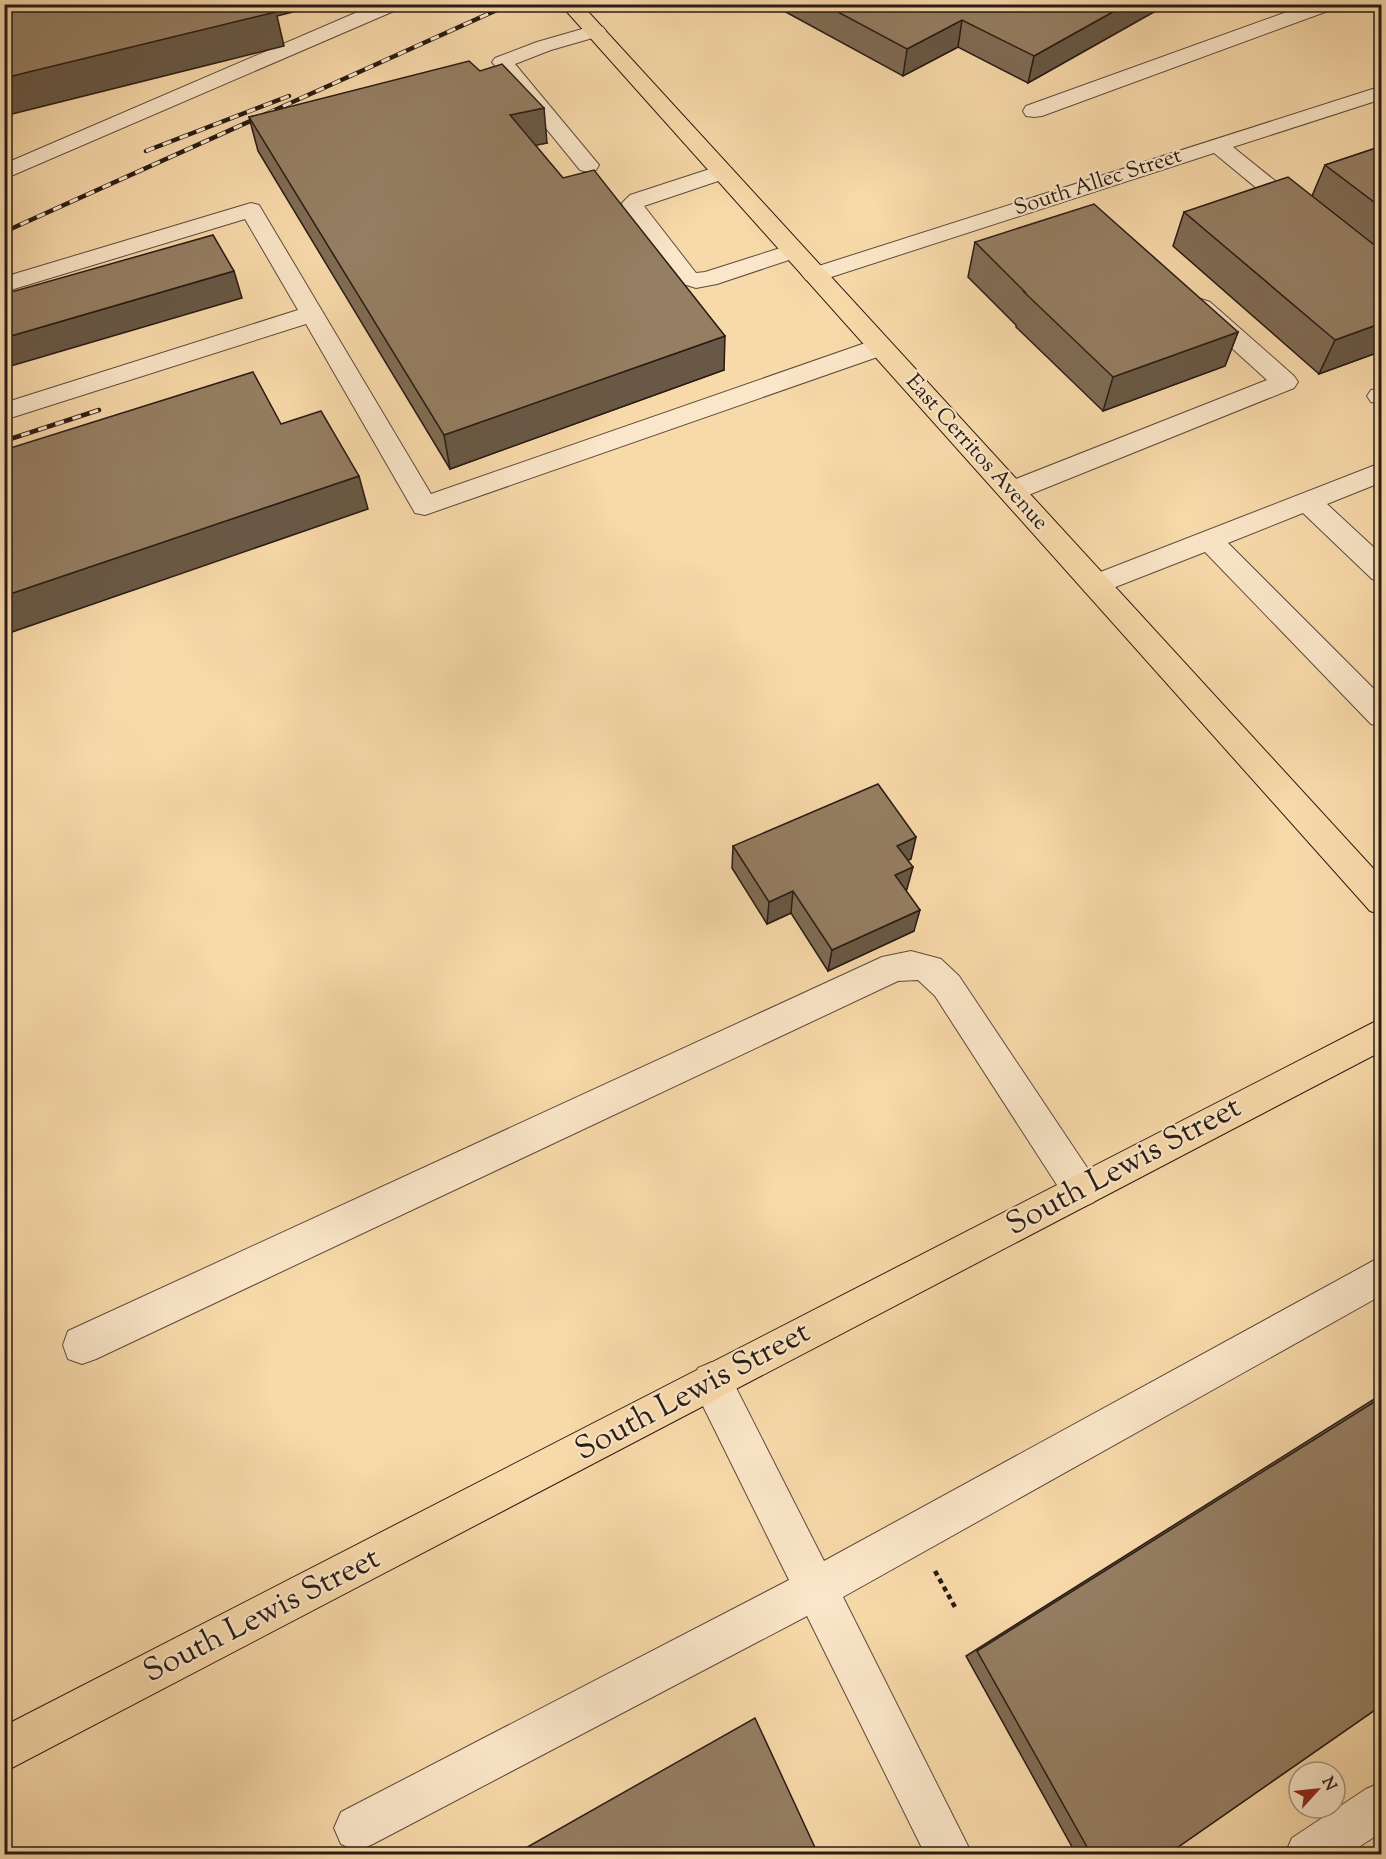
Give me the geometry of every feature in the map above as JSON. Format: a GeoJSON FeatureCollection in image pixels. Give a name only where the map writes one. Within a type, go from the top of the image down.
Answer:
{"type":"FeatureCollection","features":[{"type":"Feature","properties":{"kind":"main road","name":"East Cerritos Avenue"},"geometry":{"type":"LineString","coordinates":[[570,4],[1382,901]]}},
{"type":"Feature","properties":{"kind":"main road","name":"South Lewis Street"},"geometry":{"type":"LineString","coordinates":[[4,1750],[1382,1033]]}},
{"type":"Feature","properties":{"kind":"street"},"geometry":{"type":"LineString","coordinates":[[4,172],[394,4]]}},
{"type":"Feature","properties":{"kind":"street"},"geometry":{"type":"LineString","coordinates":[[1034,111],[1329,4]]}},
{"type":"Feature","properties":{"kind":"street"},"geometry":{"type":"LineString","coordinates":[[480,70],[544,46],[596,31]]}},
{"type":"Feature","properties":{"kind":"street"},"geometry":{"type":"LineString","coordinates":[[502,62],[588,165]]}},
{"type":"Feature","properties":{"kind":"street","name":"South Allec Street"},"geometry":{"type":"LineString","coordinates":[[814,274],[1382,92]]}},
{"type":"Feature","properties":{"kind":"street"},"geometry":{"type":"LineString","coordinates":[[1217,145],[1321,229]]}},
{"type":"Feature","properties":{"kind":"street"},"geometry":{"type":"LineString","coordinates":[[722,172],[633,203],[633,208],[688,278],[709,279],[793,251]]}},
{"type":"Feature","properties":{"kind":"street"},"geometry":{"type":"LineString","coordinates":[[1071,192],[1089,207]]}},
{"type":"Feature","properties":{"kind":"street"},"geometry":{"type":"LineString","coordinates":[[4,285],[250,210],[424,506],[880,347]]}},
{"type":"Feature","properties":{"kind":"street"},"geometry":{"type":"LineString","coordinates":[[1012,491],[1285,382],[1187,294]]}},
{"type":"Feature","properties":{"kind":"street"},"geometry":{"type":"LineString","coordinates":[[4,412],[312,314]]}},
{"type":"Feature","properties":{"kind":"street"},"geometry":{"type":"LineString","coordinates":[[1095,585],[1378,473],[1382,476]]}},
{"type":"Feature","properties":{"kind":"street"},"geometry":{"type":"LineString","coordinates":[[1306,501],[1382,572]]}},
{"type":"Feature","properties":{"kind":"street"},"geometry":{"type":"LineString","coordinates":[[1209,540],[1382,716]]}},
{"type":"Feature","properties":{"kind":"street"},"geometry":{"type":"LineString","coordinates":[[82,1345],[894,967],[911,964],[926,967],[935,972],[947,986],[1081,1190]]}},
{"type":"Feature","properties":{"kind":"street"},"geometry":{"type":"LineString","coordinates":[[357,1828],[815,1589],[1382,1274]]}},
{"type":"Feature","properties":{"kind":"street"},"geometry":{"type":"LineString","coordinates":[[712,1382],[949,1854]]}},
{"type":"Feature","properties":{"kind":"street"},"geometry":{"type":"LineString","coordinates":[[1308,1854],[1382,1805]]}},
{"type":"Feature","properties":{"kind":"path"},"geometry":{"type":"LineString","coordinates":[[930,1561],[955,1607]]}},
{"type":"Feature","properties":{"kind":"building"},"geometry":{"type":"Polygon","coordinates":[[[4,4],[271,4],[276,12],[4,78],[4,4]]]}},
{"type":"Feature","properties":{"kind":"building"},"geometry":{"type":"Polygon","coordinates":[[[823,4],[1127,4],[1034,56],[962,20],[907,49],[823,4]]]}},
{"type":"Feature","properties":{"kind":"building"},"geometry":{"type":"Polygon","coordinates":[[[469,61],[480,71],[502,64],[544,108],[510,115],[563,178],[594,170],[725,336],[444,435],[249,117],[469,61]]]}},
{"type":"Feature","properties":{"kind":"building"},"geometry":{"type":"Polygon","coordinates":[[[1382,146],[1382,208],[1325,165],[1382,146]]]}},
{"type":"Feature","properties":{"kind":"building"},"geometry":{"type":"Polygon","coordinates":[[[1288,177],[1382,251],[1382,323],[1335,340],[1184,212],[1288,177]]]}},
{"type":"Feature","properties":{"kind":"building"},"geometry":{"type":"Polygon","coordinates":[[[1094,204],[1238,332],[1113,377],[975,242],[1094,204]]]}},
{"type":"Feature","properties":{"kind":"building"},"geometry":{"type":"Polygon","coordinates":[[[213,235],[234,271],[4,338],[4,294],[213,235]]]}},
{"type":"Feature","properties":{"kind":"building"},"geometry":{"type":"Polygon","coordinates":[[[253,372],[281,424],[321,411],[359,476],[4,596],[4,450],[253,372]]]}},
{"type":"Feature","properties":{"kind":"building"},"geometry":{"type":"Polygon","coordinates":[[[878,784],[916,837],[897,846],[913,867],[895,875],[920,910],[832,950],[793,891],[769,902],[733,846],[878,784]]]}},
{"type":"Feature","properties":{"kind":"building"},"geometry":{"type":"Polygon","coordinates":[[[1382,1397],[1382,1705],[1303,1760],[1287,1760],[1287,1771],[1168,1854],[1091,1854],[977,1651],[1382,1397]]]}},
{"type":"Feature","properties":{"kind":"building"},"geometry":{"type":"Polygon","coordinates":[[[755,1718],[818,1854],[515,1854],[755,1718]]]}},
{"type":"Feature","properties":{"kind":"railway"},"geometry":{"type":"LineString","coordinates":[[4,232],[510,4]]}},
{"type":"Feature","properties":{"kind":"railway"},"geometry":{"type":"LineString","coordinates":[[146,151],[289,96]]}},
{"type":"Feature","properties":{"kind":"railway"},"geometry":{"type":"LineString","coordinates":[[4,441],[99,410]]}}]}
